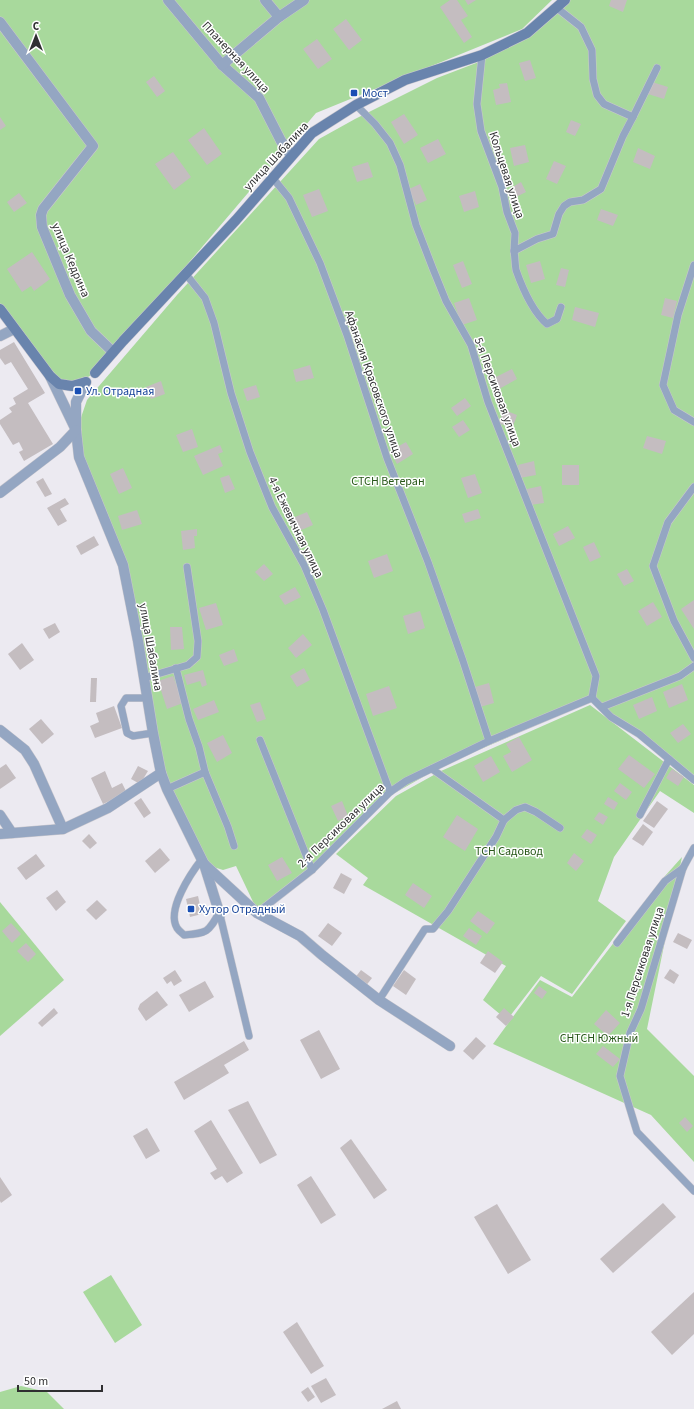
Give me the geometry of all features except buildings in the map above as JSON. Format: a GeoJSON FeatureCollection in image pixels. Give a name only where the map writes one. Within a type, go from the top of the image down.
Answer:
{"type":"FeatureCollection","features":[{"type":"Feature","properties":{"kind":"main road","name":"улица Шабалина"},"geometry":{"type":"LineString","coordinates":[[95,373],[185,273],[236,220],[312,132],[356,105],[405,80],[482,55],[527,33],[565,0]]}},
{"type":"Feature","properties":{"kind":"main road"},"geometry":{"type":"LineString","coordinates":[[0,309],[50,376],[59,384],[72,386],[86,382]]}},
{"type":"Feature","properties":{"kind":"street","name":"Планерная улица"},"geometry":{"type":"LineString","coordinates":[[168,0],[222,65],[259,98],[281,141],[291,155]]}},
{"type":"Feature","properties":{"kind":"street"},"geometry":{"type":"LineString","coordinates":[[265,0],[279,17]]}},
{"type":"Feature","properties":{"kind":"street"},"geometry":{"type":"LineString","coordinates":[[222,65],[279,17],[304,0]]}},
{"type":"Feature","properties":{"kind":"street","name":"улица Кедрина"},"geometry":{"type":"LineString","coordinates":[[0,22],[93,146],[43,209],[41,221],[70,295],[91,331],[113,352]]}},
{"type":"Feature","properties":{"kind":"street"},"geometry":{"type":"LineString","coordinates":[[0,336],[14,329]]}},
{"type":"Feature","properties":{"kind":"street"},"geometry":{"type":"LineString","coordinates":[[0,493],[60,447],[76,430],[50,376]]}},
{"type":"Feature","properties":{"kind":"street","name":"улица Шабалина"},"geometry":{"type":"LineString","coordinates":[[86,382],[76,402],[76,430],[79,457],[123,565],[138,641],[146,698],[162,773],[167,789],[203,862],[219,914]]}},
{"type":"Feature","properties":{"kind":"street"},"geometry":{"type":"LineString","coordinates":[[0,730],[25,750],[34,764],[63,829]]}},
{"type":"Feature","properties":{"kind":"street"},"geometry":{"type":"LineString","coordinates":[[0,834],[63,829],[108,808],[162,773]]}},
{"type":"Feature","properties":{"kind":"street"},"geometry":{"type":"LineString","coordinates":[[0,815],[12,833]]}},
{"type":"Feature","properties":{"kind":"street"},"geometry":{"type":"LineString","coordinates":[[203,862],[257,913],[300,936],[379,1000],[450,1046]]}},
{"type":"Feature","properties":{"kind":"lane"},"geometry":{"type":"LineString","coordinates":[[557,8],[581,27],[592,50],[593,78],[597,95],[604,104],[633,117]]}},
{"type":"Feature","properties":{"kind":"lane","name":"Кольцевая улица"},"geometry":{"type":"LineString","coordinates":[[482,55],[477,104],[481,131],[502,187],[507,212],[515,233],[514,251],[516,269],[531,304],[539,317],[547,324],[556,320],[561,307]]}},
{"type":"Feature","properties":{"kind":"lane"},"geometry":{"type":"LineString","coordinates":[[514,251],[537,238],[552,234],[559,214],[564,206],[570,202],[583,200],[601,189],[623,136],[657,68]]}},
{"type":"Feature","properties":{"kind":"lane","name":"5-я Персиковая улица"},"geometry":{"type":"LineString","coordinates":[[356,105],[390,142],[400,165],[416,225],[446,302],[470,345],[488,402],[596,676],[592,698]]}},
{"type":"Feature","properties":{"kind":"lane","name":"Афанасия Красовского улица"},"geometry":{"type":"LineString","coordinates":[[272,177],[289,198],[320,263],[347,335],[387,458],[428,562],[489,741]]}},
{"type":"Feature","properties":{"kind":"lane"},"geometry":{"type":"LineString","coordinates":[[694,265],[678,315],[663,385],[674,410],[694,422]]}},
{"type":"Feature","properties":{"kind":"lane","name":"4-я Ежевичная улица"},"geometry":{"type":"LineString","coordinates":[[185,273],[205,298],[214,323],[231,393],[250,452],[272,507],[304,565],[324,610],[390,792]]}},
{"type":"Feature","properties":{"kind":"lane"},"geometry":{"type":"LineString","coordinates":[[694,487],[668,522],[653,566],[674,621],[694,658]]}},
{"type":"Feature","properties":{"kind":"lane"},"geometry":{"type":"LineString","coordinates":[[144,678],[188,665],[197,657],[198,641],[187,567]]}},
{"type":"Feature","properties":{"kind":"lane"},"geometry":{"type":"LineString","coordinates":[[602,707],[680,676],[694,666]]}},
{"type":"Feature","properties":{"kind":"lane"},"geometry":{"type":"LineString","coordinates":[[176,668],[205,772],[228,827],[234,846]]}},
{"type":"Feature","properties":{"kind":"lane"},"geometry":{"type":"LineString","coordinates":[[146,698],[126,698],[121,706],[128,733],[133,736],[153,733]]}},
{"type":"Feature","properties":{"kind":"lane"},"geometry":{"type":"LineString","coordinates":[[592,698],[611,716],[640,734],[694,780]]}},
{"type":"Feature","properties":{"kind":"lane","name":"2-я Персиковая улица"},"geometry":{"type":"LineString","coordinates":[[257,913],[312,870],[390,792],[406,781],[489,741],[592,698]]}},
{"type":"Feature","properties":{"kind":"lane"},"geometry":{"type":"LineString","coordinates":[[260,740],[312,870]]}},
{"type":"Feature","properties":{"kind":"lane"},"geometry":{"type":"LineString","coordinates":[[640,815],[669,759]]}},
{"type":"Feature","properties":{"kind":"lane"},"geometry":{"type":"LineString","coordinates":[[432,769],[504,820]]}},
{"type":"Feature","properties":{"kind":"lane"},"geometry":{"type":"LineString","coordinates":[[167,789],[205,772]]}},
{"type":"Feature","properties":{"kind":"lane"},"geometry":{"type":"LineString","coordinates":[[379,1000],[425,929],[433,929],[448,911],[496,837],[504,820],[516,810],[525,807],[536,812],[560,828]]}},
{"type":"Feature","properties":{"kind":"lane","name":"1-я Персиковая улица"},"geometry":{"type":"LineString","coordinates":[[694,848],[683,868],[641,1010],[630,1033],[620,1076],[637,1132],[694,1191]]}},
{"type":"Feature","properties":{"kind":"lane"},"geometry":{"type":"LineString","coordinates":[[203,862],[189,876],[179,897],[174,917],[177,928],[184,935],[201,934],[211,928],[219,914]]}},
{"type":"Feature","properties":{"kind":"lane"},"geometry":{"type":"LineString","coordinates":[[617,943],[665,881],[683,868]]}},
{"type":"Feature","properties":{"kind":"lane"},"geometry":{"type":"LineString","coordinates":[[219,914],[249,1036]]}},
{"type":"Feature","properties":{"kind":"green space"},"geometry":{"type":"Polygon","coordinates":[[[0,0],[552,0],[522,29],[316,113],[95,373],[72,386],[50,376],[0,309],[0,0]]]}},
{"type":"Feature","properties":{"kind":"green space","name":"СТСН Ветеран"},"geometry":{"type":"Polygon","coordinates":[[[560,0],[694,0],[694,777],[592,701],[446,764],[393,794],[317,865],[257,910],[236,866],[223,870],[201,863],[158,771],[121,569],[76,432],[87,400],[177,295],[319,139],[355,119],[437,78],[484,60],[560,0]]]}},
{"type":"Feature","properties":{"kind":"green space","name":"ТСН Садовод"},"geometry":{"type":"Polygon","coordinates":[[[590,705],[694,785],[694,813],[660,791],[614,857],[598,901],[626,921],[572,994],[541,976],[507,1020],[483,1000],[506,966],[363,885],[368,878],[336,854],[396,796],[441,771],[590,705]]]}},
{"type":"Feature","properties":{"kind":"green space","name":"СНТСН Южный"},"geometry":{"type":"Polygon","coordinates":[[[682,857],[647,1029],[694,1076],[694,1162],[651,1115],[493,1044],[540,980],[572,997],[665,876],[682,857]]]}},
{"type":"Feature","properties":{"kind":"green space"},"geometry":{"type":"Polygon","coordinates":[[[0,902],[64,980],[0,1036],[0,902]]]}},
{"type":"Feature","properties":{"kind":"green space"},"geometry":{"type":"Polygon","coordinates":[[[111,1275],[142,1325],[115,1343],[83,1292],[111,1275]]]}},
{"type":"Feature","properties":{"kind":"green space"},"geometry":{"type":"Polygon","coordinates":[[[21,1386],[47,1392],[64,1409],[0,1409],[0,1392],[21,1386]]]}},
{"type":"Feature","properties":{"kind":"place","name":"Мост"},"geometry":{"type":"Point","coordinates":[354,93]}},
{"type":"Feature","properties":{"kind":"place","name":"Ул. Отрадная"},"geometry":{"type":"Point","coordinates":[78,391]}},
{"type":"Feature","properties":{"kind":"place","name":"Хутор Отрадный"},"geometry":{"type":"Point","coordinates":[191,909]}}]}
